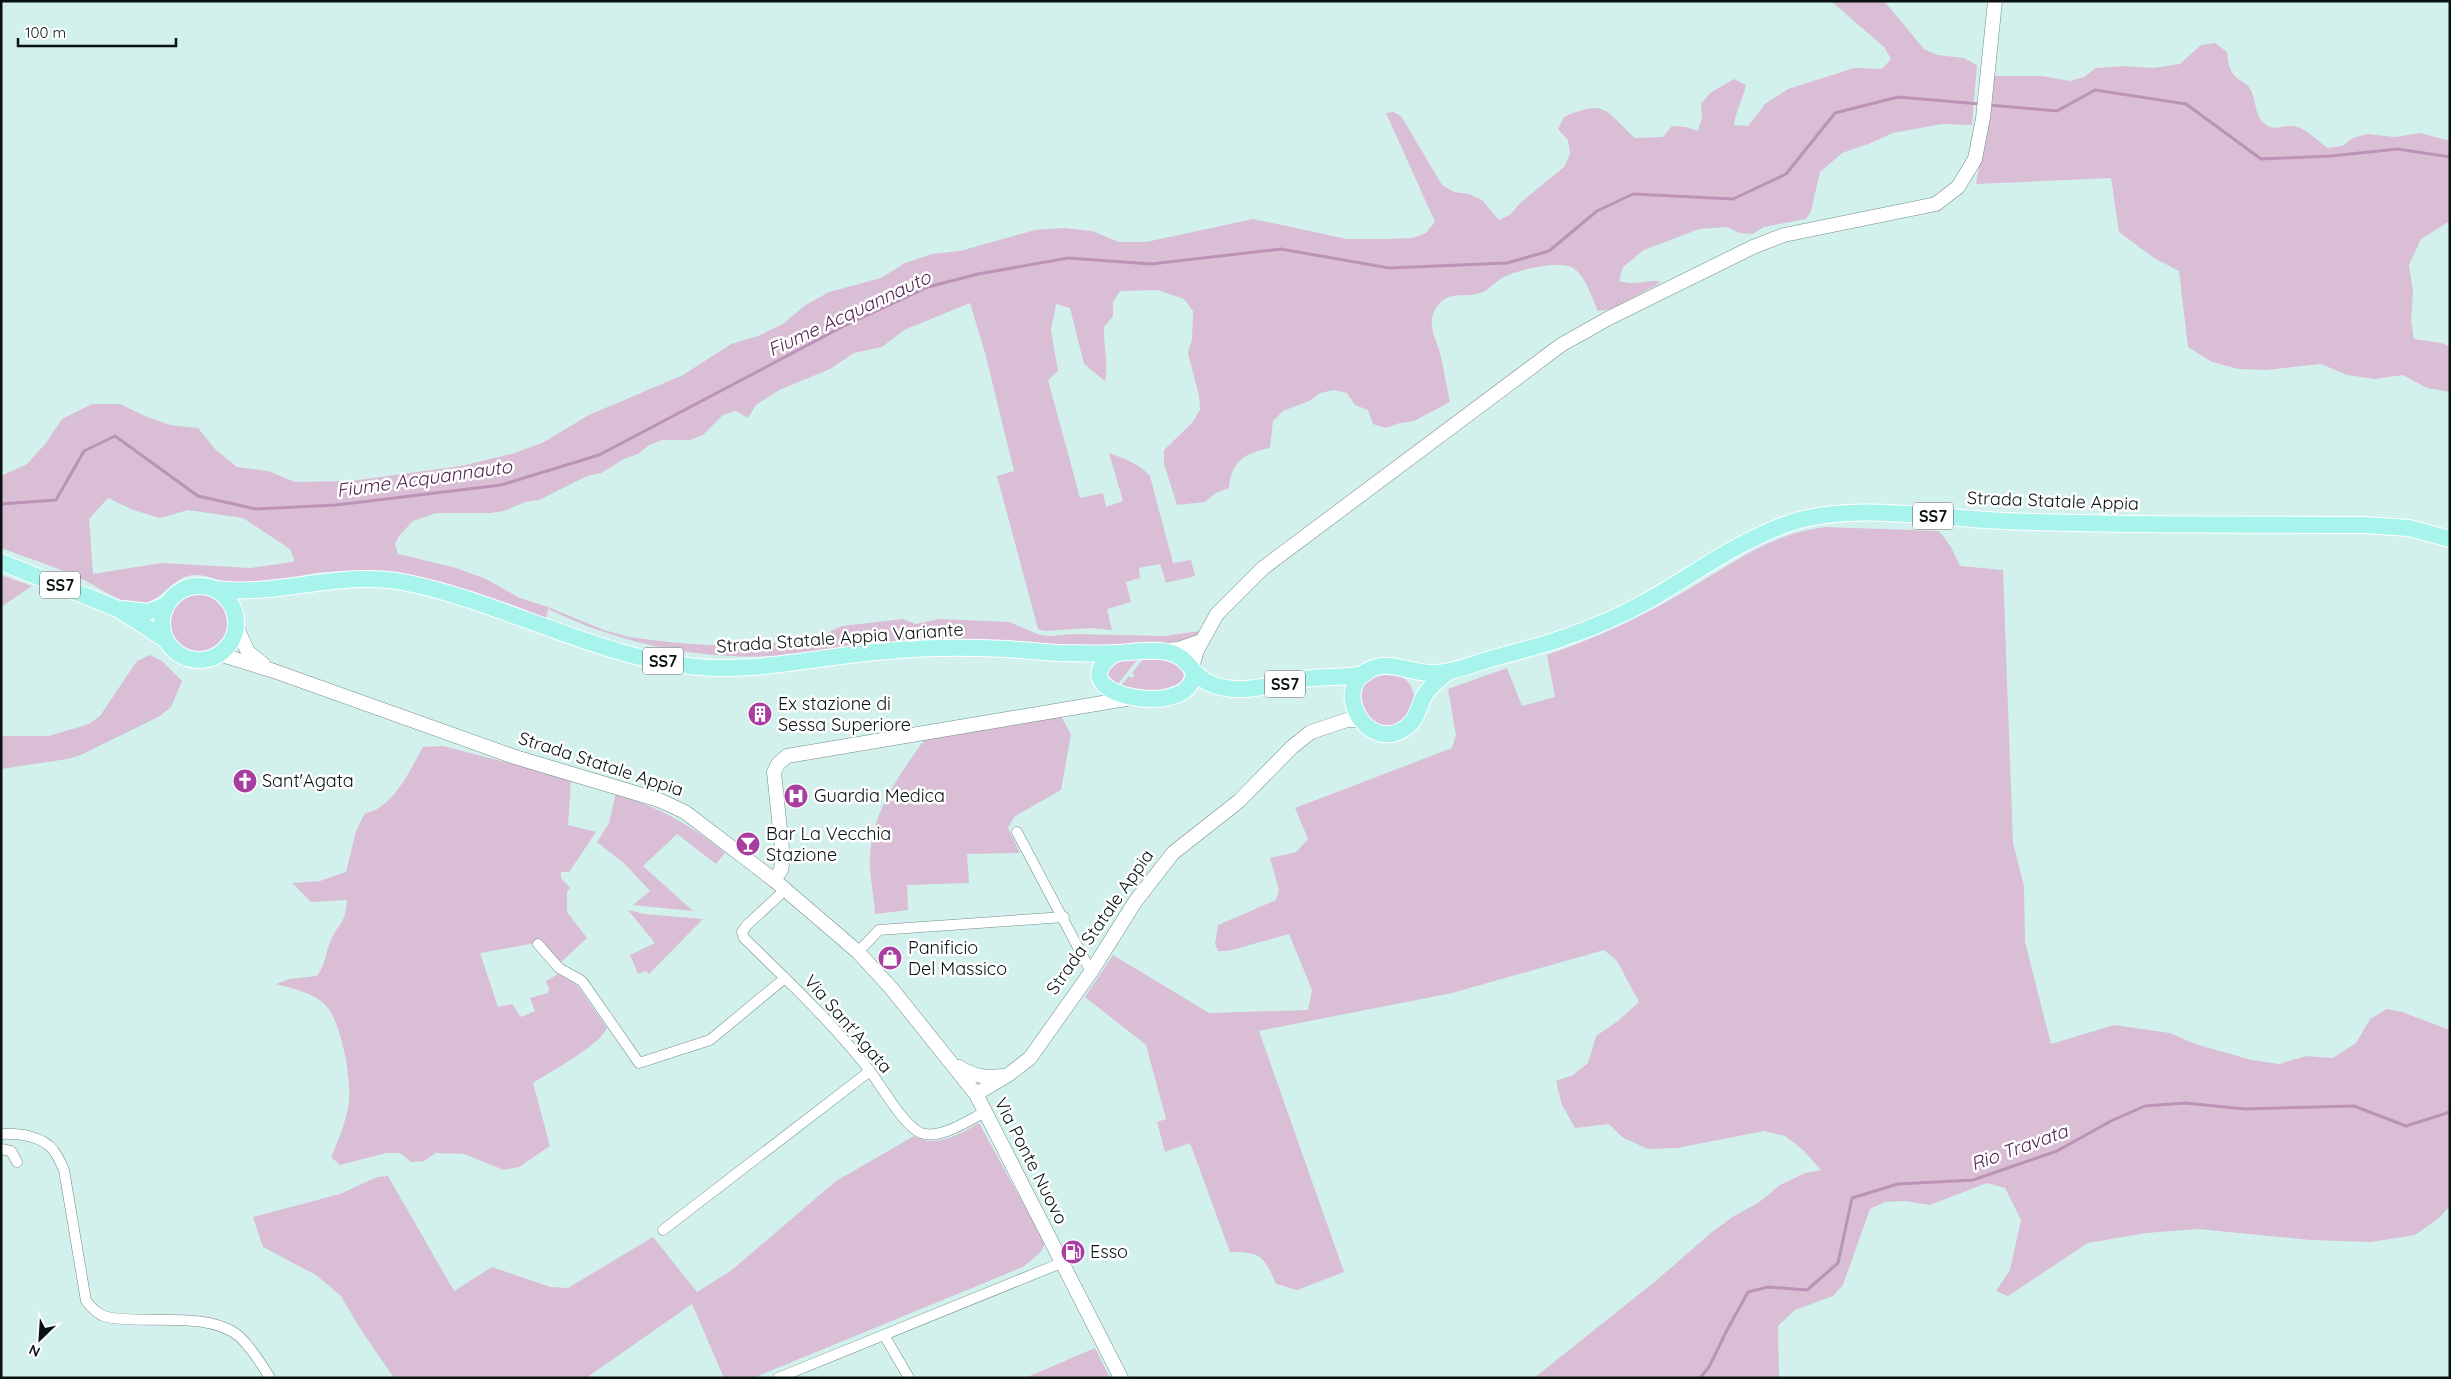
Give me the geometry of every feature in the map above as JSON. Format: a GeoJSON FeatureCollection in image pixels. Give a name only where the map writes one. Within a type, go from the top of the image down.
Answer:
{"type":"FeatureCollection","features":[{"type":"Feature","properties":{"kind":"main road","name":"Strada Statale Appia"},"geometry":{"type":"LineString","coordinates":[[1353,701],[1355,688],[1365,674],[1379,666],[1391,666],[1426,674],[1448,672],[1560,639],[1606,621],[1647,601],[1735,546],[1790,523],[1829,515],[1877,513],[2005,521],[2364,525],[2409,528],[2450,539]]}},
{"type":"Feature","properties":{"kind":"main road","name":"Strada Statale Appia"},"geometry":{"type":"LineString","coordinates":[[1,562],[118,609],[166,640],[178,654],[187,659],[197,660],[216,656]]}},
{"type":"Feature","properties":{"kind":"main road","name":"Strada Statale Appia Variante"},"geometry":{"type":"LineString","coordinates":[[215,589],[237,590],[281,587],[352,579],[400,581],[440,590],[601,646],[646,658],[714,668],[743,668],[887,650],[941,648],[1116,653],[1161,651],[1179,656],[1208,682],[1239,688]]}},
{"type":"Feature","properties":{"kind":"main road","name":"Strada Statale Appia"},"geometry":{"type":"LineString","coordinates":[[118,609],[148,612],[166,605],[182,589],[193,586],[215,589],[226,596],[233,607],[237,623]]}},
{"type":"Feature","properties":{"kind":"main road","name":"Strada Statale Appia Variante"},"geometry":{"type":"LineString","coordinates":[[237,623],[248,601],[281,587]]}},
{"type":"Feature","properties":{"kind":"main road"},"geometry":{"type":"LineString","coordinates":[[166,605],[162,622],[166,640]]}},
{"type":"Feature","properties":{"kind":"main road","name":"SS7"},"geometry":{"type":"LineString","coordinates":[[216,656],[230,645],[237,623]]}},
{"type":"Feature","properties":{"kind":"main road","name":"Strada Statale Appia Variante"},"geometry":{"type":"LineString","coordinates":[[1055,652],[1086,663],[1113,692],[1132,698],[1211,693],[1239,688],[1260,688],[1311,678],[1332,678],[1365,674]]}},
{"type":"Feature","properties":{"kind":"main road"},"geometry":{"type":"LineString","coordinates":[[1100,677],[1104,663],[1116,653]]}},
{"type":"Feature","properties":{"kind":"main road"},"geometry":{"type":"LineString","coordinates":[[1176,694],[1186,690],[1192,682],[1193,669]]}},
{"type":"Feature","properties":{"kind":"main road"},"geometry":{"type":"LineString","coordinates":[[1404,670],[1417,684],[1420,706]]}},
{"type":"Feature","properties":{"kind":"main road","name":"Strada Statale Appia"},"geometry":{"type":"LineString","coordinates":[[1360,720],[1368,728],[1378,732],[1390,733],[1410,725],[1434,683],[1448,672]]}},
{"type":"Feature","properties":{"kind":"main road"},"geometry":{"type":"LineString","coordinates":[[1332,678],[1347,688],[1360,720]]}},
{"type":"Feature","properties":{"kind":"street"},"geometry":{"type":"LineString","coordinates":[[1193,669],[1201,640],[1216,614],[1263,568],[1560,345],[1609,318],[1760,244],[1784,235],[1936,204],[1958,187],[1975,159],[1982,118],[1995,1]]}},
{"type":"Feature","properties":{"kind":"street","name":"Strada Statale Appia"},"geometry":{"type":"LineString","coordinates":[[237,623],[248,652],[274,671]]}},
{"type":"Feature","properties":{"kind":"street"},"geometry":{"type":"LineString","coordinates":[[1161,651],[1178,649],[1201,640]]}},
{"type":"Feature","properties":{"kind":"street","name":"Strada Statale Appia"},"geometry":{"type":"LineString","coordinates":[[216,656],[222,655],[274,671],[515,757],[659,800],[685,812],[780,885],[858,952],[891,988],[976,1094],[1008,1075],[1030,1058],[1091,972],[1135,902],[1173,853],[1239,801],[1292,747],[1311,732],[1347,720],[1360,720]]}},
{"type":"Feature","properties":{"kind":"street"},"geometry":{"type":"LineString","coordinates":[[1090,704],[1096,699],[1102,689],[1100,677]]}},
{"type":"Feature","properties":{"kind":"street"},"geometry":{"type":"LineString","coordinates":[[780,885],[783,858],[774,772],[778,764],[787,756],[1132,698]]}},
{"type":"Feature","properties":{"kind":"street","name":"Strada Statale Appia"},"geometry":{"type":"LineString","coordinates":[[1327,726],[1353,701]]}},
{"type":"Feature","properties":{"kind":"street"},"geometry":{"type":"LineString","coordinates":[[1016,832],[1064,917],[1091,972]]}},
{"type":"Feature","properties":{"kind":"street","name":"Via Sant'Agata"},"geometry":{"type":"LineString","coordinates":[[780,885],[742,932],[744,938],[828,1021],[908,1122],[920,1132],[930,1135],[946,1130],[985,1112]]}},
{"type":"Feature","properties":{"kind":"street"},"geometry":{"type":"LineString","coordinates":[[858,952],[879,930],[1064,917]]}},
{"type":"Feature","properties":{"kind":"street"},"geometry":{"type":"LineString","coordinates":[[538,944],[559,968],[582,981],[639,1064],[710,1040],[784,978]]}},
{"type":"Feature","properties":{"kind":"street","name":"Strada Statale Appia"},"geometry":{"type":"LineString","coordinates":[[949,1060],[970,1074],[986,1078],[1008,1075]]}},
{"type":"Feature","properties":{"kind":"street"},"geometry":{"type":"LineString","coordinates":[[663,1230],[870,1072]]}},
{"type":"Feature","properties":{"kind":"street","name":"Via Ponte Nuovo"},"geometry":{"type":"LineString","coordinates":[[976,1094],[1121,1378]]}},
{"type":"Feature","properties":{"kind":"street"},"geometry":{"type":"LineString","coordinates":[[1,1134],[37,1138],[54,1150],[64,1170],[86,1301],[93,1310],[106,1317],[171,1319],[213,1324],[238,1336],[259,1359],[270,1378]]}},
{"type":"Feature","properties":{"kind":"street"},"geometry":{"type":"LineString","coordinates":[[1,1149],[11,1151],[17,1162]]}},
{"type":"Feature","properties":{"kind":"street"},"geometry":{"type":"LineString","coordinates":[[778,1378],[1061,1263]]}},
{"type":"Feature","properties":{"kind":"street"},"geometry":{"type":"LineString","coordinates":[[884,1335],[909,1378]]}},
{"type":"Feature","properties":{"kind":"shaded area"},"geometry":{"type":"Polygon","coordinates":[[[1831,1],[1884,1],[1924,49],[1937,55],[1964,58],[1977,65],[1972,125],[1942,124],[1893,133],[1842,153],[1820,172],[1811,211],[1806,219],[1764,227],[1753,234],[1739,233],[1727,227],[1699,229],[1644,250],[1623,267],[1619,281],[1630,283],[1660,281],[1658,284],[1612,309],[1598,311],[1582,276],[1573,268],[1558,265],[1538,267],[1508,275],[1483,292],[1473,295],[1449,297],[1434,312],[1432,329],[1441,357],[1450,402],[1414,421],[1386,428],[1373,424],[1368,410],[1355,405],[1347,393],[1334,390],[1320,393],[1309,401],[1283,411],[1273,421],[1270,448],[1253,453],[1241,460],[1233,471],[1229,488],[1216,493],[1205,502],[1177,505],[1164,464],[1164,450],[1192,423],[1200,410],[1199,396],[1188,353],[1192,339],[1193,311],[1184,299],[1157,290],[1120,291],[1113,302],[1113,316],[1104,327],[1105,381],[1084,364],[1070,308],[1056,304],[1051,330],[1058,371],[1048,380],[1080,498],[1103,493],[1106,507],[1123,501],[1109,453],[1141,468],[1150,476],[1173,563],[1191,560],[1195,576],[1166,583],[1160,564],[1139,568],[1140,578],[1126,582],[1131,602],[1107,609],[1112,630],[1090,628],[1045,631],[1038,629],[997,476],[1014,471],[985,353],[970,303],[904,330],[882,347],[854,353],[830,369],[779,390],[756,405],[748,418],[736,411],[723,415],[703,435],[690,440],[662,440],[649,445],[638,454],[624,459],[601,473],[587,476],[539,500],[525,502],[504,511],[490,513],[436,513],[413,521],[399,536],[395,544],[398,554],[453,567],[486,579],[520,598],[549,607],[546,618],[439,583],[412,577],[356,571],[326,572],[276,581],[244,584],[229,583],[207,576],[193,575],[179,580],[155,599],[148,602],[133,603],[110,595],[72,575],[1,548],[1,476],[27,464],[46,443],[62,419],[92,404],[120,404],[170,425],[198,428],[215,449],[237,467],[268,471],[295,482],[351,481],[461,466],[515,453],[542,443],[589,415],[683,375],[731,344],[758,336],[783,324],[804,306],[829,292],[881,278],[905,263],[932,254],[960,251],[1035,230],[1064,228],[1092,231],[1119,242],[1146,242],[1253,219],[1347,239],[1413,238],[1426,233],[1435,222],[1386,113],[1393,112],[1401,116],[1442,185],[1454,192],[1469,194],[1482,200],[1499,220],[1511,214],[1520,203],[1564,167],[1570,154],[1568,140],[1558,129],[1564,117],[1578,111],[1589,108],[1604,110],[1611,114],[1635,138],[1663,137],[1672,126],[1686,127],[1698,131],[1702,118],[1701,104],[1710,93],[1734,79],[1746,85],[1734,125],[1748,126],[1765,104],[1788,89],[1854,68],[1882,69],[1891,59],[1884,47],[1831,1]],[[108,498],[89,519],[93,574],[161,563],[250,568],[293,562],[294,559],[290,549],[243,518],[188,510],[160,518],[133,510],[108,498]]]}},
{"type":"Feature","properties":{"kind":"shaded area"},"geometry":{"type":"Polygon","coordinates":[[[2215,43],[2227,52],[2231,70],[2250,89],[2260,119],[2267,126],[2297,127],[2328,148],[2342,146],[2353,138],[2367,134],[2395,137],[2420,133],[2450,141],[2450,221],[2421,239],[2409,265],[2413,292],[2411,320],[2414,339],[2442,343],[2450,347],[2450,392],[2427,388],[2403,375],[2375,379],[2347,375],[2321,364],[2266,370],[2238,369],[2212,362],[2188,347],[2179,271],[2154,258],[2119,232],[2111,178],[1976,184],[1993,76],[2042,76],[2070,81],[2084,77],[2096,68],[2125,66],[2153,68],[2180,64],[2201,45],[2215,43]]]}},
{"type":"Feature","properties":{"kind":"shaded area"},"geometry":{"type":"Polygon","coordinates":[[[1825,527],[1939,531],[1951,547],[1960,566],[2003,570],[2013,843],[2024,886],[2025,942],[2051,1044],[2114,1025],[2170,1033],[2195,1044],[2252,1060],[2279,1064],[2306,1056],[2333,1058],[2356,1043],[2370,1019],[2387,1009],[2402,1012],[2450,1030],[2450,1206],[2439,1218],[2415,1235],[2371,1242],[2311,1240],[2198,1229],[2146,1233],[2088,1243],[2008,1296],[1996,1291],[2010,1270],[2021,1220],[2005,1188],[1987,1183],[1930,1205],[1904,1201],[1885,1202],[1870,1209],[1843,1285],[1833,1296],[1795,1310],[1778,1326],[1779,1378],[1534,1378],[1734,1216],[1758,1203],[1780,1185],[1805,1173],[1821,1170],[1802,1149],[1785,1136],[1764,1131],[1677,1148],[1648,1149],[1622,1137],[1609,1124],[1575,1128],[1562,1105],[1556,1081],[1573,1075],[1588,1063],[1596,1036],[1618,1021],[1639,1002],[1617,961],[1604,950],[1452,993],[1259,1031],[1344,1272],[1297,1290],[1276,1284],[1268,1267],[1255,1255],[1230,1252],[1190,1143],[1165,1152],[1157,1122],[1166,1119],[1146,1045],[1085,997],[1113,955],[1209,1013],[1308,1010],[1312,990],[1289,934],[1228,951],[1218,951],[1215,944],[1218,925],[1276,900],[1279,890],[1270,858],[1296,852],[1308,839],[1295,808],[1452,748],[1456,735],[1448,689],[1507,668],[1522,706],[1555,697],[1547,655],[1599,635],[1633,619],[1767,544],[1804,531],[1825,527]]]}},
{"type":"Feature","properties":{"kind":"shaded area"},"geometry":{"type":"Polygon","coordinates":[[[1,575],[32,586],[1,607],[1,575]]]}},
{"type":"Feature","properties":{"kind":"shaded area"},"geometry":{"type":"Polygon","coordinates":[[[193,593],[205,593],[216,598],[224,606],[229,617],[227,635],[216,648],[205,653],[193,653],[182,648],[174,640],[169,629],[169,617],[174,606],[182,598],[193,593]]]}},
{"type":"Feature","properties":{"kind":"shaded area"},"geometry":{"type":"Polygon","coordinates":[[[549,607],[604,630],[629,637],[707,645],[779,643],[814,639],[842,626],[903,619],[916,624],[939,619],[1009,622],[1040,635],[1050,636],[1073,634],[1164,636],[1200,631],[1198,635],[1171,643],[1143,647],[1087,648],[1001,641],[956,640],[869,645],[784,656],[747,657],[689,652],[632,641],[577,622],[550,610],[549,607]]]}},
{"type":"Feature","properties":{"kind":"shaded area"},"geometry":{"type":"Polygon","coordinates":[[[150,655],[162,661],[182,681],[171,707],[160,716],[81,755],[67,759],[1,769],[1,736],[49,736],[89,724],[100,716],[137,661],[150,655]]]}},
{"type":"Feature","properties":{"kind":"shaded area"},"geometry":{"type":"Polygon","coordinates":[[[1144,658],[1167,661],[1178,666],[1184,675],[1182,682],[1159,692],[1119,688],[1129,676],[1132,678],[1135,675],[1132,673],[1144,658]]]}},
{"type":"Feature","properties":{"kind":"shaded area"},"geometry":{"type":"Polygon","coordinates":[[[1138,659],[1116,686],[1113,685],[1106,670],[1121,661],[1138,659]]]}},
{"type":"Feature","properties":{"kind":"shaded area"},"geometry":{"type":"Polygon","coordinates":[[[1382,672],[1392,672],[1402,676],[1410,684],[1414,699],[1410,714],[1402,722],[1392,726],[1382,726],[1372,722],[1364,714],[1360,704],[1360,694],[1364,684],[1372,676],[1382,672]]]}},
{"type":"Feature","properties":{"kind":"shaded area"},"geometry":{"type":"Polygon","coordinates":[[[1060,715],[1071,734],[1061,790],[1014,817],[1008,828],[1020,853],[967,854],[969,883],[907,885],[908,910],[875,914],[870,855],[876,823],[897,780],[924,740],[1060,715]]]}},
{"type":"Feature","properties":{"kind":"shaded area"},"geometry":{"type":"Polygon","coordinates":[[[443,746],[571,779],[568,825],[596,832],[569,872],[561,872],[561,878],[570,888],[567,892],[567,912],[587,938],[559,964],[542,942],[480,953],[498,1007],[512,1004],[521,1017],[535,1011],[530,998],[548,993],[549,989],[546,981],[558,974],[577,985],[607,1028],[603,1035],[585,1050],[533,1083],[550,1146],[519,1167],[504,1170],[464,1154],[436,1153],[424,1161],[411,1162],[400,1153],[386,1153],[340,1165],[331,1157],[341,1134],[348,1109],[349,1086],[346,1057],[338,1029],[328,1008],[318,999],[304,992],[276,984],[289,979],[317,976],[331,940],[343,919],[347,900],[311,902],[292,883],[320,881],[346,872],[356,831],[365,813],[375,810],[384,804],[400,787],[423,747],[443,746]]]}},
{"type":"Feature","properties":{"kind":"shaded area"},"geometry":{"type":"Polygon","coordinates":[[[616,793],[674,818],[699,833],[725,853],[716,864],[677,834],[643,866],[693,911],[633,905],[650,891],[626,865],[597,842],[609,823],[616,793]]]}},
{"type":"Feature","properties":{"kind":"shaded area"},"geometry":{"type":"Polygon","coordinates":[[[628,910],[644,914],[703,919],[649,974],[646,971],[638,974],[630,955],[655,943],[628,910]]]}},
{"type":"Feature","properties":{"kind":"shaded area"},"geometry":{"type":"Polygon","coordinates":[[[979,1123],[1045,1243],[1040,1253],[1023,1267],[753,1378],[724,1378],[692,1304],[586,1378],[394,1378],[359,1327],[341,1296],[316,1275],[263,1247],[253,1217],[340,1194],[377,1177],[388,1176],[454,1291],[492,1267],[550,1287],[568,1288],[653,1237],[697,1292],[732,1270],[836,1181],[914,1136],[922,1140],[939,1140],[964,1132],[979,1123]]]}},
{"type":"Feature","properties":{"kind":"shaded area"},"geometry":{"type":"Polygon","coordinates":[[[1095,1348],[1110,1378],[1025,1378],[1095,1348]]]}},
{"type":"Feature","properties":{"kind":"waterway","name":"Fiume Acquannauto"},"geometry":{"type":"LineString","coordinates":[[1989,105],[2057,111],[2095,90],[2186,104],[2261,159],[2331,156],[2398,149],[2450,157]]}},
{"type":"Feature","properties":{"kind":"waterway","name":"Fiume Acquannauto"},"geometry":{"type":"LineString","coordinates":[[1,504],[56,500],[84,451],[115,436],[198,496],[256,509],[336,505],[501,485],[599,455],[842,327],[928,287],[978,274],[1068,258],[1151,264],[1281,249],[1389,268],[1507,263],[1549,251],[1597,211],[1633,194],[1733,199],[1786,174],[1835,113],[1898,97],[1980,104]]}},
{"type":"Feature","properties":{"kind":"waterway","name":"Rio Travata"},"geometry":{"type":"LineString","coordinates":[[1700,1378],[1709,1367],[1748,1292],[1768,1287],[1807,1290],[1838,1263],[1852,1198],[1898,1184],[1973,1180],[2057,1151],[2111,1121],[2145,1106],[2185,1103],[2245,1109],[2354,1106],[2406,1126],[2450,1112]]}},
{"type":"Feature","properties":{"kind":"place","name":"Ex stazione di Sessa Superiore"},"geometry":{"type":"Point","coordinates":[760,714]}},
{"type":"Feature","properties":{"kind":"place","name":"Sant'Agata"},"geometry":{"type":"Point","coordinates":[245,781]}},
{"type":"Feature","properties":{"kind":"place","name":"Guardia Medica"},"geometry":{"type":"Point","coordinates":[796,796]}},
{"type":"Feature","properties":{"kind":"place","name":"Bar La Vecchia Stazione"},"geometry":{"type":"Point","coordinates":[748,844]}},
{"type":"Feature","properties":{"kind":"place","name":"Panificio Del Massico"},"geometry":{"type":"Point","coordinates":[890,958]}},
{"type":"Feature","properties":{"kind":"place","name":"Esso"},"geometry":{"type":"Point","coordinates":[1073,1252]}}]}
